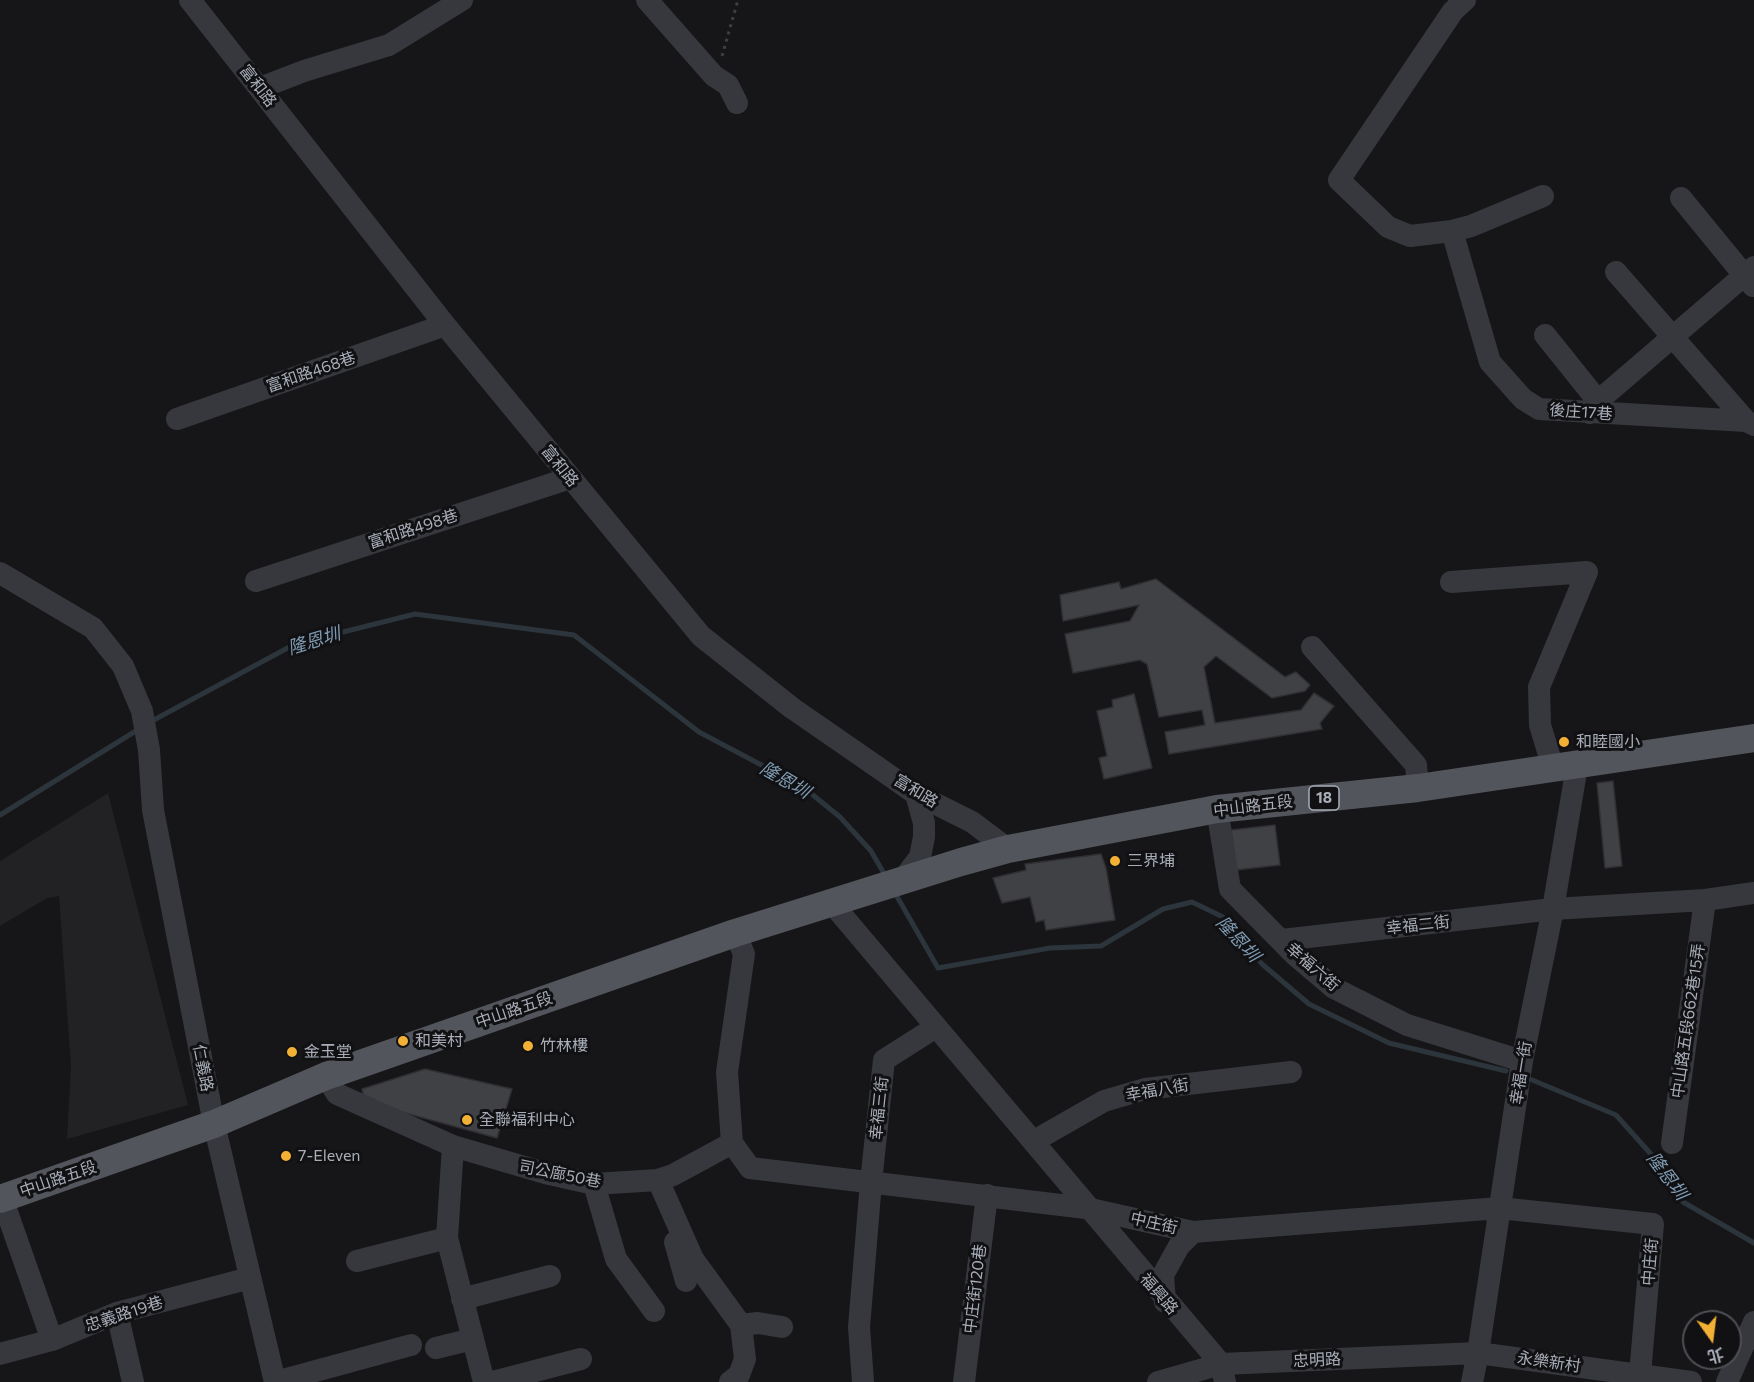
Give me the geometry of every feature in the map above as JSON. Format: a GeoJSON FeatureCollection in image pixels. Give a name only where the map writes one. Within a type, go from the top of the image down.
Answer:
{"type":"FeatureCollection","features":[{"type":"Feature","properties":{"kind":"main road","name":"中山路五段"},"geometry":{"type":"LineString","coordinates":[[1,1199],[214,1124],[326,1076],[735,933],[901,879],[1008,849],[1217,809],[1418,788],[1754,738]]}},
{"type":"Feature","properties":{"kind":"street","name":"富和路"},"geometry":{"type":"LineString","coordinates":[[190,0],[445,325],[701,636],[792,708],[916,794],[972,822],[1008,849]]}},
{"type":"Feature","properties":{"kind":"street"},"geometry":{"type":"LineString","coordinates":[[260,88],[314,68],[389,45],[462,0]]}},
{"type":"Feature","properties":{"kind":"street"},"geometry":{"type":"LineString","coordinates":[[647,0],[714,76],[728,85],[737,104]]}},
{"type":"Feature","properties":{"kind":"street"},"geometry":{"type":"LineString","coordinates":[[1465,0],[1452,11],[1339,180],[1388,227],[1410,236],[1452,231],[1543,196]]}},
{"type":"Feature","properties":{"kind":"street"},"geometry":{"type":"LineString","coordinates":[[1545,335],[1594,407],[1671,338],[1751,277],[1681,198]]}},
{"type":"Feature","properties":{"kind":"street","name":"後庄17巷"},"geometry":{"type":"LineString","coordinates":[[1452,231],[1490,362],[1524,399],[1539,409],[1594,407],[1750,423]]}},
{"type":"Feature","properties":{"kind":"street"},"geometry":{"type":"LineString","coordinates":[[1616,272],[1671,338],[1750,423]]}},
{"type":"Feature","properties":{"kind":"street","name":"富和路468巷"},"geometry":{"type":"LineString","coordinates":[[177,419],[445,325]]}},
{"type":"Feature","properties":{"kind":"street","name":"富和路498巷"},"geometry":{"type":"LineString","coordinates":[[256,581],[570,478]]}},
{"type":"Feature","properties":{"kind":"street"},"geometry":{"type":"LineString","coordinates":[[1451,582],[1587,572],[1539,687],[1540,725],[1565,767]]}},
{"type":"Feature","properties":{"kind":"street","name":"仁義路"},"geometry":{"type":"LineString","coordinates":[[0,573],[93,628],[123,666],[142,711],[149,750],[153,810],[214,1124],[275,1382]]}},
{"type":"Feature","properties":{"kind":"street"},"geometry":{"type":"LineString","coordinates":[[1312,647],[1416,765],[1418,788]]}},
{"type":"Feature","properties":{"kind":"street","name":"幸福一街"},"geometry":{"type":"LineString","coordinates":[[1472,1382],[1522,1061],[1553,909],[1565,767]]}},
{"type":"Feature","properties":{"kind":"street"},"geometry":{"type":"LineString","coordinates":[[901,879],[920,857],[924,837],[924,823],[916,794]]}},
{"type":"Feature","properties":{"kind":"street","name":"幸福六街"},"geometry":{"type":"LineString","coordinates":[[1217,809],[1230,889],[1294,954],[1334,988],[1407,1025],[1522,1061]]}},
{"type":"Feature","properties":{"kind":"street"},"geometry":{"type":"LineString","coordinates":[[1553,909],[1705,900],[1754,893]]}},
{"type":"Feature","properties":{"kind":"street","name":"中山路五段662巷15弄"},"geometry":{"type":"LineString","coordinates":[[1672,1143],[1705,900]]}},
{"type":"Feature","properties":{"kind":"street","name":"福興路"},"geometry":{"type":"LineString","coordinates":[[830,901],[1034,1141],[1086,1208],[1223,1373]]}},
{"type":"Feature","properties":{"kind":"street","name":"幸福二街"},"geometry":{"type":"LineString","coordinates":[[1282,940],[1553,909]]}},
{"type":"Feature","properties":{"kind":"street"},"geometry":{"type":"LineString","coordinates":[[732,1143],[727,1072],[744,954],[735,933]]}},
{"type":"Feature","properties":{"kind":"street","name":"幸福三街"},"geometry":{"type":"LineString","coordinates":[[871,1182],[884,1060],[936,1027]]}},
{"type":"Feature","properties":{"kind":"street","name":"幸福八街"},"geometry":{"type":"LineString","coordinates":[[1034,1141],[1104,1101],[1145,1089],[1291,1072]]}},
{"type":"Feature","properties":{"kind":"street","name":"司公廍50巷"},"geometry":{"type":"LineString","coordinates":[[326,1076],[337,1094],[453,1146],[525,1168],[594,1184],[658,1180],[673,1175],[732,1143]]}},
{"type":"Feature","properties":{"kind":"street","name":"中庄街"},"geometry":{"type":"LineString","coordinates":[[732,1143],[750,1168],[1086,1208],[1193,1232],[1499,1208],[1653,1224],[1640,1374]]}},
{"type":"Feature","properties":{"kind":"street"},"geometry":{"type":"LineString","coordinates":[[453,1146],[447,1238],[484,1382]]}},
{"type":"Feature","properties":{"kind":"street"},"geometry":{"type":"LineString","coordinates":[[658,1180],[686,1281]]}},
{"type":"Feature","properties":{"kind":"street"},"geometry":{"type":"LineString","coordinates":[[658,1180],[693,1259],[741,1325],[745,1359],[738,1375],[730,1382]]}},
{"type":"Feature","properties":{"kind":"street"},"geometry":{"type":"LineString","coordinates":[[863,1382],[859,1327],[871,1182]]}},
{"type":"Feature","properties":{"kind":"street"},"geometry":{"type":"LineString","coordinates":[[594,1184],[616,1259],[654,1311]]}},
{"type":"Feature","properties":{"kind":"street","name":"中庄街120巷"},"geometry":{"type":"LineString","coordinates":[[964,1382],[987,1195]]}},
{"type":"Feature","properties":{"kind":"street"},"geometry":{"type":"LineString","coordinates":[[1,1199],[52,1340]]}},
{"type":"Feature","properties":{"kind":"street"},"geometry":{"type":"LineString","coordinates":[[1166,1302],[1163,1275],[1179,1246],[1193,1232]]}},
{"type":"Feature","properties":{"kind":"street"},"geometry":{"type":"LineString","coordinates":[[357,1261],[447,1238]]}},
{"type":"Feature","properties":{"kind":"street"},"geometry":{"type":"LineString","coordinates":[[462,1299],[550,1276]]}},
{"type":"Feature","properties":{"kind":"street","name":"忠義路19巷"},"geometry":{"type":"LineString","coordinates":[[0,1354],[52,1340],[117,1313],[250,1278]]}},
{"type":"Feature","properties":{"kind":"street"},"geometry":{"type":"LineString","coordinates":[[117,1313],[133,1382]]}},
{"type":"Feature","properties":{"kind":"street"},"geometry":{"type":"LineString","coordinates":[[1727,1382],[1754,1322]]}},
{"type":"Feature","properties":{"kind":"street"},"geometry":{"type":"LineString","coordinates":[[741,1325],[758,1323],[782,1327]]}},
{"type":"Feature","properties":{"kind":"street"},"geometry":{"type":"LineString","coordinates":[[436,1348],[472,1339]]}},
{"type":"Feature","properties":{"kind":"street"},"geometry":{"type":"LineString","coordinates":[[275,1382],[411,1345]]}},
{"type":"Feature","properties":{"kind":"street","name":"忠明路"},"geometry":{"type":"LineString","coordinates":[[1158,1382],[1223,1373],[1478,1353]]}},
{"type":"Feature","properties":{"kind":"street","name":"永樂新村"},"geometry":{"type":"LineString","coordinates":[[1478,1353],[1691,1382]]}},
{"type":"Feature","properties":{"kind":"street"},"geometry":{"type":"LineString","coordinates":[[493,1382],[581,1359]]}},
{"type":"Feature","properties":{"kind":"path"},"geometry":{"type":"LineString","coordinates":[[714,76],[738,0]]}},
{"type":"Feature","properties":{"kind":"shaded area"},"geometry":{"type":"Polygon","coordinates":[[[108,793],[188,1105],[67,1139],[71,1066],[59,896],[47,898],[0,926],[0,861],[108,793]]]}},
{"type":"Feature","properties":{"kind":"building"},"geometry":{"type":"Polygon","coordinates":[[[1156,579],[1285,677],[1296,672],[1310,685],[1305,691],[1272,698],[1216,656],[1204,667],[1215,723],[1301,710],[1314,693],[1334,706],[1320,723],[1322,729],[1169,754],[1165,732],[1205,725],[1202,710],[1159,717],[1147,664],[1140,660],[1073,673],[1065,634],[1130,621],[1139,605],[1063,621],[1060,595],[1119,582],[1121,589],[1156,579]]]}},
{"type":"Feature","properties":{"kind":"building"},"geometry":{"type":"Polygon","coordinates":[[[1134,694],[1152,768],[1104,779],[1099,758],[1107,756],[1097,711],[1113,707],[1112,700],[1134,694]]]}},
{"type":"Feature","properties":{"kind":"building"},"geometry":{"type":"Polygon","coordinates":[[[1613,781],[1622,866],[1605,868],[1597,783],[1613,781]]]}},
{"type":"Feature","properties":{"kind":"building"},"geometry":{"type":"Polygon","coordinates":[[[1275,825],[1280,865],[1236,870],[1231,830],[1275,825]]]}},
{"type":"Feature","properties":{"kind":"building"},"geometry":{"type":"Polygon","coordinates":[[[1101,854],[1106,868],[1115,920],[1046,930],[1044,920],[1036,922],[1030,897],[1002,903],[993,878],[1026,870],[1025,864],[1101,854]]]}},
{"type":"Feature","properties":{"kind":"building","name":"全聯福利中心"},"geometry":{"type":"Polygon","coordinates":[[[425,1069],[512,1089],[497,1138],[365,1102],[362,1089],[425,1069]]]}},
{"type":"Feature","properties":{"kind":"waterway","name":"隆恩圳"},"geometry":{"type":"LineString","coordinates":[[150,722],[295,644],[415,614],[574,635],[699,732],[803,787],[840,817],[871,851],[886,877]]}},
{"type":"Feature","properties":{"kind":"waterway","name":"隆恩圳"},"geometry":{"type":"LineString","coordinates":[[0,815],[139,729]]}},
{"type":"Feature","properties":{"kind":"waterway","name":"隆恩圳"},"geometry":{"type":"LineString","coordinates":[[895,893],[938,968],[1050,948],[1101,946],[1163,909],[1192,902],[1223,917],[1262,964],[1309,1004],[1389,1043],[1506,1071]]}},
{"type":"Feature","properties":{"kind":"waterway","name":"隆恩圳"},"geometry":{"type":"LineString","coordinates":[[1525,1077],[1616,1115],[1658,1162],[1683,1202],[1754,1243]]}},
{"type":"Feature","properties":{"kind":"place","name":"和睦國小"},"geometry":{"type":"Point","coordinates":[1564,742]}},
{"type":"Feature","properties":{"kind":"place","name":"三界埔"},"geometry":{"type":"Point","coordinates":[1115,861]}},
{"type":"Feature","properties":{"kind":"place","name":"和美村"},"geometry":{"type":"Point","coordinates":[403,1041]}},
{"type":"Feature","properties":{"kind":"place","name":"竹林樓"},"geometry":{"type":"Point","coordinates":[528,1046]}},
{"type":"Feature","properties":{"kind":"place","name":"金玉堂"},"geometry":{"type":"Point","coordinates":[292,1052]}},
{"type":"Feature","properties":{"kind":"place","name":"全聯福利中心"},"geometry":{"type":"Point","coordinates":[467,1120]}},
{"type":"Feature","properties":{"kind":"place","name":"7-Eleven"},"geometry":{"type":"Point","coordinates":[286,1156]}}]}
